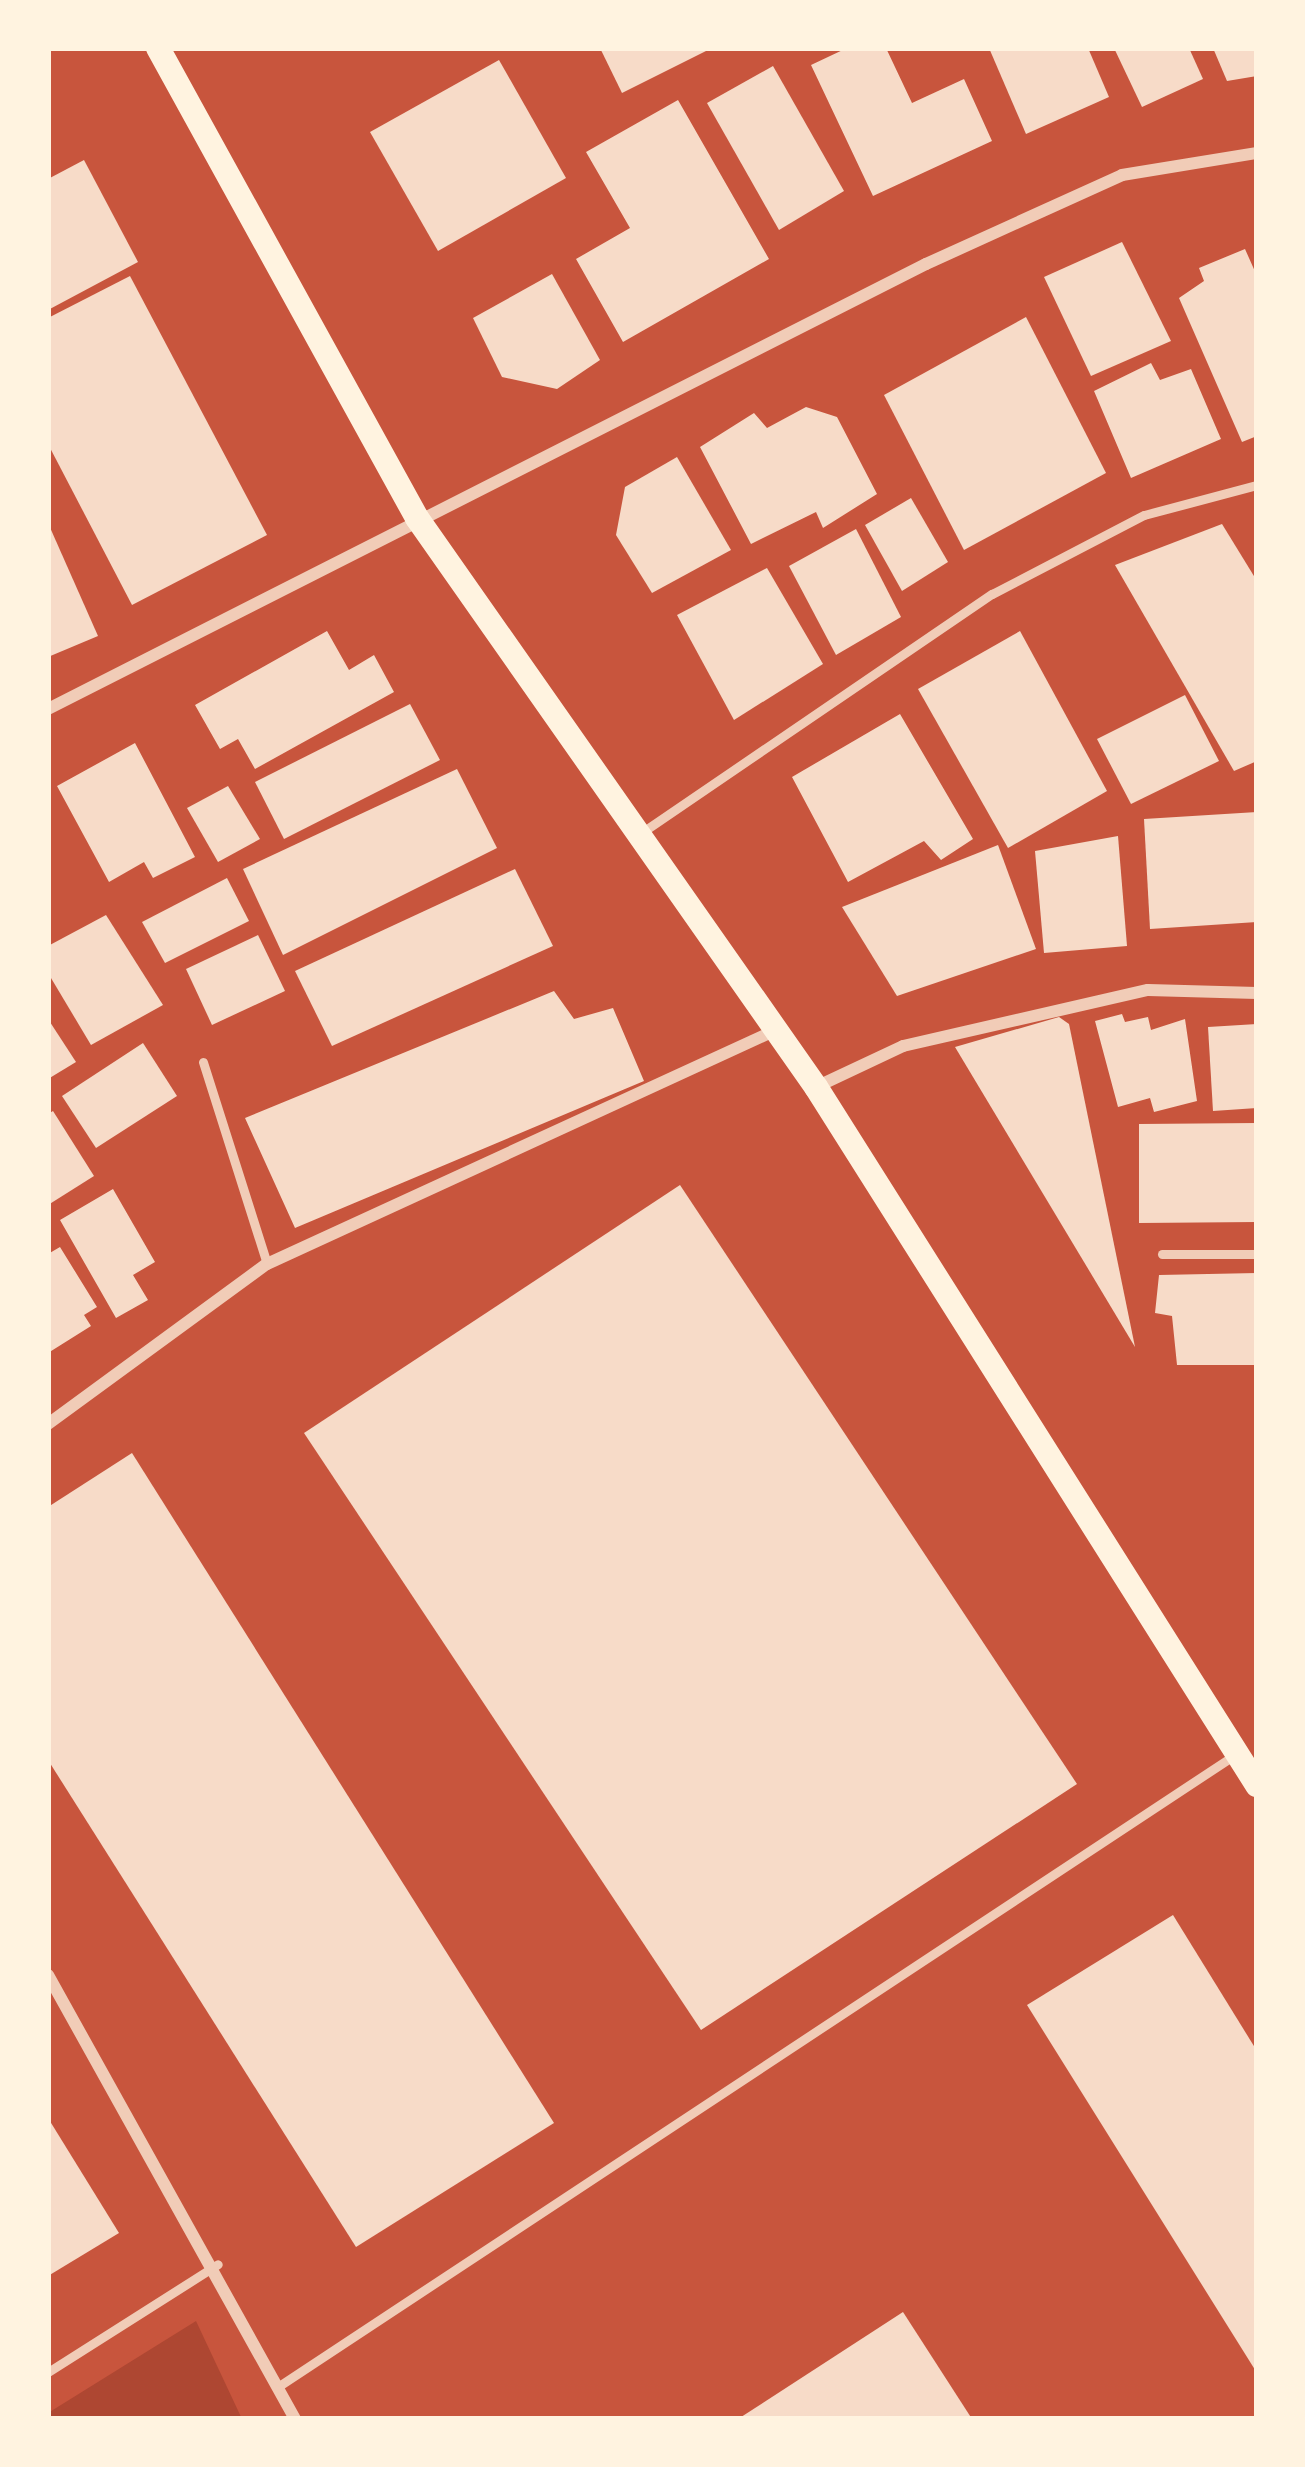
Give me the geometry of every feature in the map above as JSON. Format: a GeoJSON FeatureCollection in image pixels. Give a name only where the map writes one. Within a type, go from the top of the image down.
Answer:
{"type":"FeatureCollection","features":[{"type":"Feature","properties":{"kind":"main road"},"geometry":{"type":"LineString","coordinates":[[158,48],[417,518],[644,830],[816,1087],[1257,1785]]}},
{"type":"Feature","properties":{"kind":"street"},"geometry":{"type":"LineString","coordinates":[[48,709],[417,518],[1122,175],[1257,153]]}},
{"type":"Feature","properties":{"kind":"street"},"geometry":{"type":"LineString","coordinates":[[816,1087],[903,1046],[1148,990],[1257,993]]}},
{"type":"Feature","properties":{"kind":"street"},"geometry":{"type":"LineString","coordinates":[[48,1424],[267,1264],[777,1030]]}},
{"type":"Feature","properties":{"kind":"street"},"geometry":{"type":"LineString","coordinates":[[48,1975],[218,2264],[295,2419]]}},
{"type":"Feature","properties":{"kind":"lane"},"geometry":{"type":"LineString","coordinates":[[644,830],[992,594],[1144,515],[1257,485]]}},
{"type":"Feature","properties":{"kind":"lane"},"geometry":{"type":"LineString","coordinates":[[203,1062],[267,1264]]}},
{"type":"Feature","properties":{"kind":"lane"},"geometry":{"type":"LineString","coordinates":[[1162,1254],[1257,1254]]}},
{"type":"Feature","properties":{"kind":"lane"},"geometry":{"type":"LineString","coordinates":[[279,2386],[1235,1754]]}},
{"type":"Feature","properties":{"kind":"lane"},"geometry":{"type":"LineString","coordinates":[[48,2372],[218,2264]]}},
{"type":"Feature","properties":{"kind":"shaded area"},"geometry":{"type":"Polygon","coordinates":[[[196,2321],[242,2419],[48,2419],[48,2413],[196,2321]]]}},
{"type":"Feature","properties":{"kind":"building"},"geometry":{"type":"Polygon","coordinates":[[[600,48],[712,48],[622,93],[600,48]]]}},
{"type":"Feature","properties":{"kind":"building"},"geometry":{"type":"Polygon","coordinates":[[[847,48],[886,48],[912,103],[964,79],[992,141],[873,196],[811,65],[847,48]]]}},
{"type":"Feature","properties":{"kind":"building"},"geometry":{"type":"Polygon","coordinates":[[[989,48],[1088,48],[1109,97],[1026,134],[989,48]]]}},
{"type":"Feature","properties":{"kind":"building"},"geometry":{"type":"Polygon","coordinates":[[[1114,48],[1189,48],[1203,79],[1142,107],[1114,48]]]}},
{"type":"Feature","properties":{"kind":"building"},"geometry":{"type":"Polygon","coordinates":[[[1213,48],[1257,48],[1257,76],[1227,81],[1213,48]]]}},
{"type":"Feature","properties":{"kind":"building"},"geometry":{"type":"Polygon","coordinates":[[[499,60],[566,178],[438,251],[370,132],[499,60]]]}},
{"type":"Feature","properties":{"kind":"building"},"geometry":{"type":"Polygon","coordinates":[[[773,66],[844,191],[779,230],[707,103],[773,66]]]}},
{"type":"Feature","properties":{"kind":"building"},"geometry":{"type":"Polygon","coordinates":[[[678,100],[769,259],[623,342],[576,259],[630,228],[586,152],[678,100]]]}},
{"type":"Feature","properties":{"kind":"building"},"geometry":{"type":"Polygon","coordinates":[[[84,160],[138,262],[48,310],[48,179],[84,160]]]}},
{"type":"Feature","properties":{"kind":"building"},"geometry":{"type":"Polygon","coordinates":[[[1122,242],[1171,341],[1091,376],[1044,277],[1122,242]]]}},
{"type":"Feature","properties":{"kind":"building"},"geometry":{"type":"Polygon","coordinates":[[[1245,249],[1257,276],[1257,436],[1242,442],[1179,298],[1204,281],[1199,268],[1245,249]]]}},
{"type":"Feature","properties":{"kind":"building"},"geometry":{"type":"Polygon","coordinates":[[[552,274],[600,360],[557,389],[502,377],[473,318],[552,274]]]}},
{"type":"Feature","properties":{"kind":"building"},"geometry":{"type":"Polygon","coordinates":[[[130,276],[267,535],[132,605],[48,444],[48,318],[130,276]]]}},
{"type":"Feature","properties":{"kind":"building"},"geometry":{"type":"Polygon","coordinates":[[[1026,317],[1106,473],[964,550],[884,395],[1026,317]]]}},
{"type":"Feature","properties":{"kind":"building"},"geometry":{"type":"Polygon","coordinates":[[[1151,363],[1160,380],[1191,369],[1221,439],[1131,478],[1094,391],[1151,363]]]}},
{"type":"Feature","properties":{"kind":"building"},"geometry":{"type":"Polygon","coordinates":[[[806,407],[837,417],[877,494],[823,528],[816,512],[751,544],[700,447],[754,413],[767,428],[806,407]]]}},
{"type":"Feature","properties":{"kind":"building"},"geometry":{"type":"Polygon","coordinates":[[[677,457],[731,550],[652,593],[616,535],[625,487],[677,457]]]}},
{"type":"Feature","properties":{"kind":"building"},"geometry":{"type":"Polygon","coordinates":[[[911,498],[948,562],[902,591],[865,525],[911,498]]]}},
{"type":"Feature","properties":{"kind":"building"},"geometry":{"type":"Polygon","coordinates":[[[48,523],[98,636],[48,657],[48,523]]]}},
{"type":"Feature","properties":{"kind":"building"},"geometry":{"type":"Polygon","coordinates":[[[1222,524],[1257,581],[1257,761],[1234,771],[1115,565],[1222,524]]]}},
{"type":"Feature","properties":{"kind":"building"},"geometry":{"type":"Polygon","coordinates":[[[856,529],[901,617],[836,655],[789,566],[856,529]]]}},
{"type":"Feature","properties":{"kind":"building"},"geometry":{"type":"Polygon","coordinates":[[[767,568],[823,664],[734,720],[677,615],[767,568]]]}},
{"type":"Feature","properties":{"kind":"building"},"geometry":{"type":"Polygon","coordinates":[[[327,631],[349,670],[374,655],[394,692],[255,769],[238,739],[220,749],[195,705],[327,631]]]}},
{"type":"Feature","properties":{"kind":"building"},"geometry":{"type":"Polygon","coordinates":[[[1020,631],[1107,791],[1008,848],[918,689],[1020,631]]]}},
{"type":"Feature","properties":{"kind":"building"},"geometry":{"type":"Polygon","coordinates":[[[1185,695],[1219,761],[1131,804],[1097,739],[1185,695]]]}},
{"type":"Feature","properties":{"kind":"building"},"geometry":{"type":"Polygon","coordinates":[[[410,704],[440,760],[284,839],[255,782],[410,704]]]}},
{"type":"Feature","properties":{"kind":"building"},"geometry":{"type":"Polygon","coordinates":[[[900,714],[973,839],[941,860],[924,841],[848,882],[792,777],[900,714]]]}},
{"type":"Feature","properties":{"kind":"building"},"geometry":{"type":"Polygon","coordinates":[[[135,743],[195,857],[153,878],[144,862],[109,882],[57,786],[135,743]]]}},
{"type":"Feature","properties":{"kind":"building"},"geometry":{"type":"Polygon","coordinates":[[[457,769],[497,848],[283,955],[243,869],[457,769]]]}},
{"type":"Feature","properties":{"kind":"building"},"geometry":{"type":"Polygon","coordinates":[[[228,786],[260,839],[218,862],[187,808],[228,786]]]}},
{"type":"Feature","properties":{"kind":"building"},"geometry":{"type":"Polygon","coordinates":[[[1257,812],[1257,922],[1150,929],[1144,819],[1257,812]]]}},
{"type":"Feature","properties":{"kind":"building"},"geometry":{"type":"Polygon","coordinates":[[[1118,836],[1127,946],[1044,953],[1035,851],[1118,836]]]}},
{"type":"Feature","properties":{"kind":"building"},"geometry":{"type":"Polygon","coordinates":[[[998,845],[1036,949],[897,996],[842,907],[998,845]]]}},
{"type":"Feature","properties":{"kind":"building"},"geometry":{"type":"Polygon","coordinates":[[[515,869],[553,946],[332,1046],[295,971],[515,869]]]}},
{"type":"Feature","properties":{"kind":"building"},"geometry":{"type":"Polygon","coordinates":[[[227,878],[249,921],[165,963],[142,922],[227,878]]]}},
{"type":"Feature","properties":{"kind":"building"},"geometry":{"type":"Polygon","coordinates":[[[106,915],[163,1005],[91,1045],[48,973],[48,946],[106,915]]]}},
{"type":"Feature","properties":{"kind":"building"},"geometry":{"type":"Polygon","coordinates":[[[258,935],[285,991],[212,1025],[186,969],[258,935]]]}},
{"type":"Feature","properties":{"kind":"building"},"geometry":{"type":"Polygon","coordinates":[[[554,991],[574,1019],[613,1008],[644,1081],[295,1228],[245,1118],[554,991]]]}},
{"type":"Feature","properties":{"kind":"building"},"geometry":{"type":"Polygon","coordinates":[[[1122,1014],[1125,1022],[1148,1017],[1151,1030],[1185,1019],[1197,1101],[1154,1112],[1150,1098],[1118,1107],[1095,1021],[1122,1014]]]}},
{"type":"Feature","properties":{"kind":"building"},"geometry":{"type":"Polygon","coordinates":[[[1059,1017],[1069,1024],[1135,1347],[955,1047],[1059,1017]]]}},
{"type":"Feature","properties":{"kind":"building"},"geometry":{"type":"Polygon","coordinates":[[[48,1019],[76,1062],[48,1079],[48,1019]]]}},
{"type":"Feature","properties":{"kind":"building"},"geometry":{"type":"Polygon","coordinates":[[[1257,1024],[1257,1108],[1213,1111],[1208,1027],[1257,1024]]]}},
{"type":"Feature","properties":{"kind":"building"},"geometry":{"type":"Polygon","coordinates":[[[143,1043],[177,1096],[96,1148],[62,1096],[143,1043]]]}},
{"type":"Feature","properties":{"kind":"building"},"geometry":{"type":"Polygon","coordinates":[[[53,1111],[94,1176],[48,1205],[48,1114],[53,1111]]]}},
{"type":"Feature","properties":{"kind":"building"},"geometry":{"type":"Polygon","coordinates":[[[1257,1123],[1257,1222],[1139,1223],[1139,1124],[1257,1123]]]}},
{"type":"Feature","properties":{"kind":"building"},"geometry":{"type":"Polygon","coordinates":[[[680,1185],[1077,1784],[701,2030],[304,1433],[680,1185]]]}},
{"type":"Feature","properties":{"kind":"building"},"geometry":{"type":"Polygon","coordinates":[[[113,1189],[155,1262],[133,1275],[148,1300],[116,1318],[60,1220],[113,1189]]]}},
{"type":"Feature","properties":{"kind":"building"},"geometry":{"type":"Polygon","coordinates":[[[60,1247],[97,1307],[84,1315],[91,1326],[48,1353],[48,1254],[60,1247]]]}},
{"type":"Feature","properties":{"kind":"building"},"geometry":{"type":"Polygon","coordinates":[[[1257,1273],[1257,1365],[1177,1365],[1172,1316],[1155,1313],[1159,1275],[1257,1273]]]}},
{"type":"Feature","properties":{"kind":"building"},"geometry":{"type":"Polygon","coordinates":[[[132,1453],[554,2123],[356,2247],[48,1760],[48,1507],[132,1453]]]}},
{"type":"Feature","properties":{"kind":"building"},"geometry":{"type":"Polygon","coordinates":[[[1173,1915],[1257,2051],[1257,2373],[1027,2005],[1173,1915]]]}},
{"type":"Feature","properties":{"kind":"building"},"geometry":{"type":"Polygon","coordinates":[[[48,2118],[119,2233],[48,2276],[48,2118]]]}},
{"type":"Feature","properties":{"kind":"building"},"geometry":{"type":"Polygon","coordinates":[[[903,2312],[972,2419],[738,2419],[903,2312]]]}}]}
